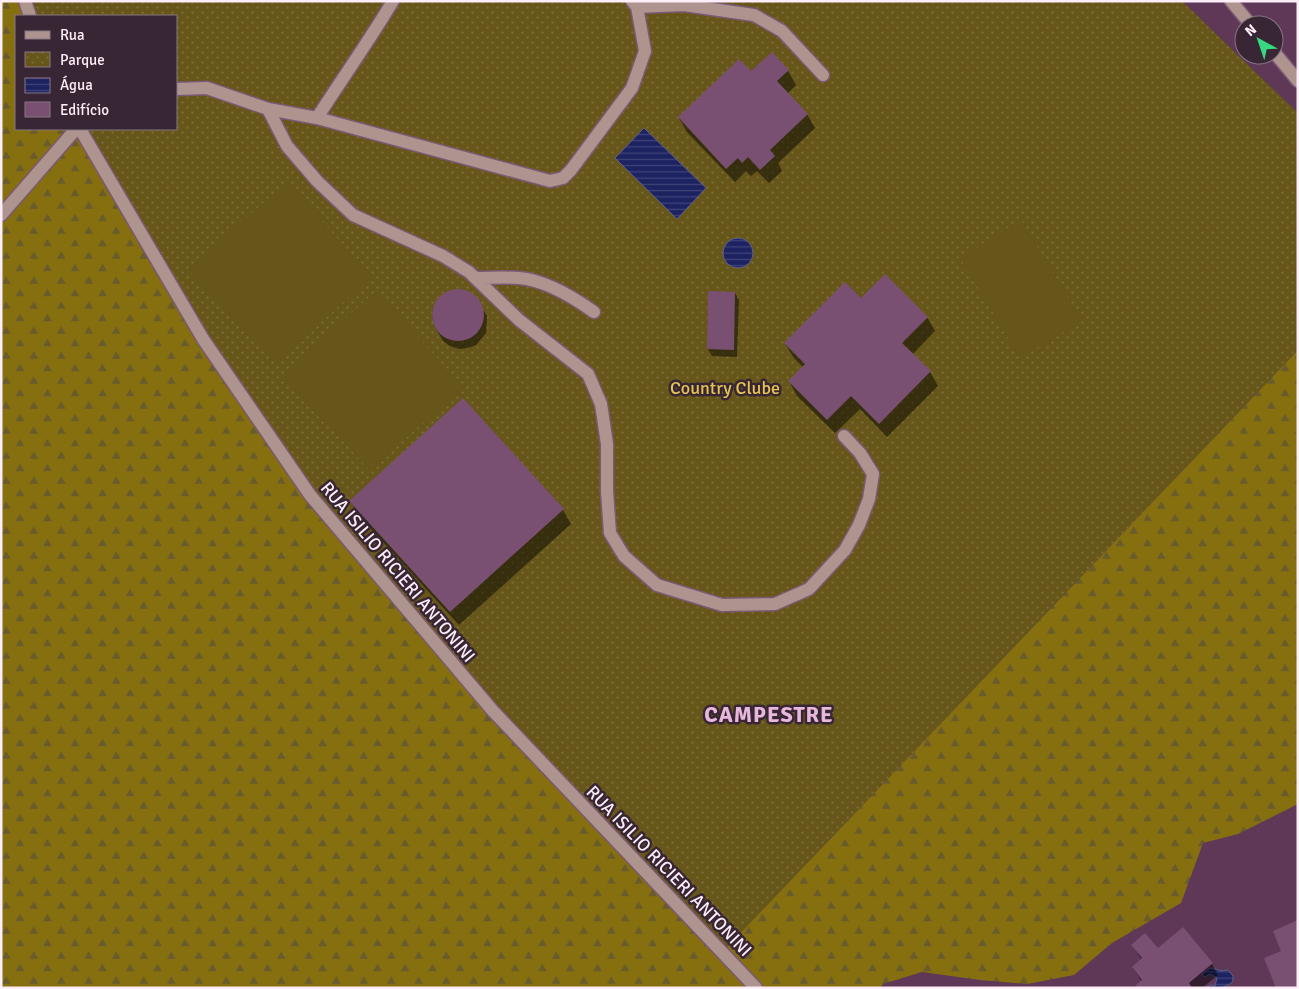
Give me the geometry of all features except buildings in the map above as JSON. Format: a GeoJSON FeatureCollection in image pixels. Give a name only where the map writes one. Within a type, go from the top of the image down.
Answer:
{"type":"FeatureCollection","features":[{"type":"Feature","properties":{"kind":"street"},"geometry":{"type":"LineString","coordinates":[[25,1],[30,15]]}},
{"type":"Feature","properties":{"kind":"street"},"geometry":{"type":"LineString","coordinates":[[317,118],[393,1]]}},
{"type":"Feature","properties":{"kind":"street"},"geometry":{"type":"LineString","coordinates":[[1231,1],[1243,15]]}},
{"type":"Feature","properties":{"kind":"street"},"geometry":{"type":"LineString","coordinates":[[178,89],[206,88],[268,109],[317,118],[550,181],[563,178],[632,88],[645,51],[634,4],[684,5],[754,15],[782,31],[823,75]]}},
{"type":"Feature","properties":{"kind":"street"},"geometry":{"type":"LineString","coordinates":[[1284,64],[1298,81]]}},
{"type":"Feature","properties":{"kind":"street"},"geometry":{"type":"LineString","coordinates":[[268,109],[287,146],[317,181],[353,215],[443,256],[469,272],[519,320],[588,374],[601,404],[607,444],[607,491],[610,533],[624,556],[657,585],[722,605],[774,604],[809,589],[845,550],[859,525],[869,499],[873,474],[860,452],[844,436]]}},
{"type":"Feature","properties":{"kind":"street","name":"RUA ISILIO RICIERI ANTONINI"},"geometry":{"type":"LineString","coordinates":[[1,215],[77,130]]}},
{"type":"Feature","properties":{"kind":"street","name":"RUA ISILIO RICIERI ANTONINI"},"geometry":{"type":"LineString","coordinates":[[79,130],[202,340],[310,495],[493,712],[756,988]]}},
{"type":"Feature","properties":{"kind":"street"},"geometry":{"type":"LineString","coordinates":[[475,278],[521,278],[545,285],[579,301],[594,312]]}},
{"type":"Feature","properties":{"kind":"green space"},"geometry":{"type":"Polygon","coordinates":[[[1,1],[25,1],[30,15],[15,15],[15,130],[81,130],[722,952],[1298,350],[1298,804],[1238,834],[1203,843],[1181,903],[1112,943],[1074,975],[1027,984],[922,972],[883,984],[880,988],[1,988],[1,1]]]}},
{"type":"Feature","properties":{"kind":"green space","name":"Country Clube"},"geometry":{"type":"Polygon","coordinates":[[[25,1],[1182,1],[1234,51],[1234,65],[1248,65],[1298,113],[1298,350],[722,952],[493,711],[310,495],[203,339],[81,130],[178,130],[178,15],[30,15],[25,1]]]}},
{"type":"Feature","properties":{"kind":"green space"},"geometry":{"type":"Polygon","coordinates":[[[286,182],[372,276],[275,364],[189,270],[286,182]]]}},
{"type":"Feature","properties":{"kind":"green space"},"geometry":{"type":"Polygon","coordinates":[[[1021,220],[1082,321],[1020,358],[960,258],[1021,220]]]}},
{"type":"Feature","properties":{"kind":"green space"},"geometry":{"type":"Polygon","coordinates":[[[376,291],[463,386],[370,471],[283,375],[376,291]]]}},
{"type":"Feature","properties":{"kind":"water"},"geometry":{"type":"Polygon","coordinates":[[[644,128],[706,188],[677,219],[615,158],[644,128]]]}},
{"type":"Feature","properties":{"kind":"water"},"geometry":{"type":"Polygon","coordinates":[[[738,238],[749,242],[753,253],[749,264],[738,268],[727,264],[723,253],[727,242],[738,238]]]}},
{"type":"Feature","properties":{"kind":"water"},"geometry":{"type":"Polygon","coordinates":[[[1210,968],[1222,971],[1228,970],[1233,976],[1233,981],[1224,987],[1206,988],[1211,985],[1215,986],[1217,978],[1210,974],[1205,977],[1203,976],[1203,973],[1210,968]]]}},
{"type":"Feature","properties":{"kind":"district","name":"CAMPESTRE"},"geometry":{"type":"Point","coordinates":[769,714]}}]}
